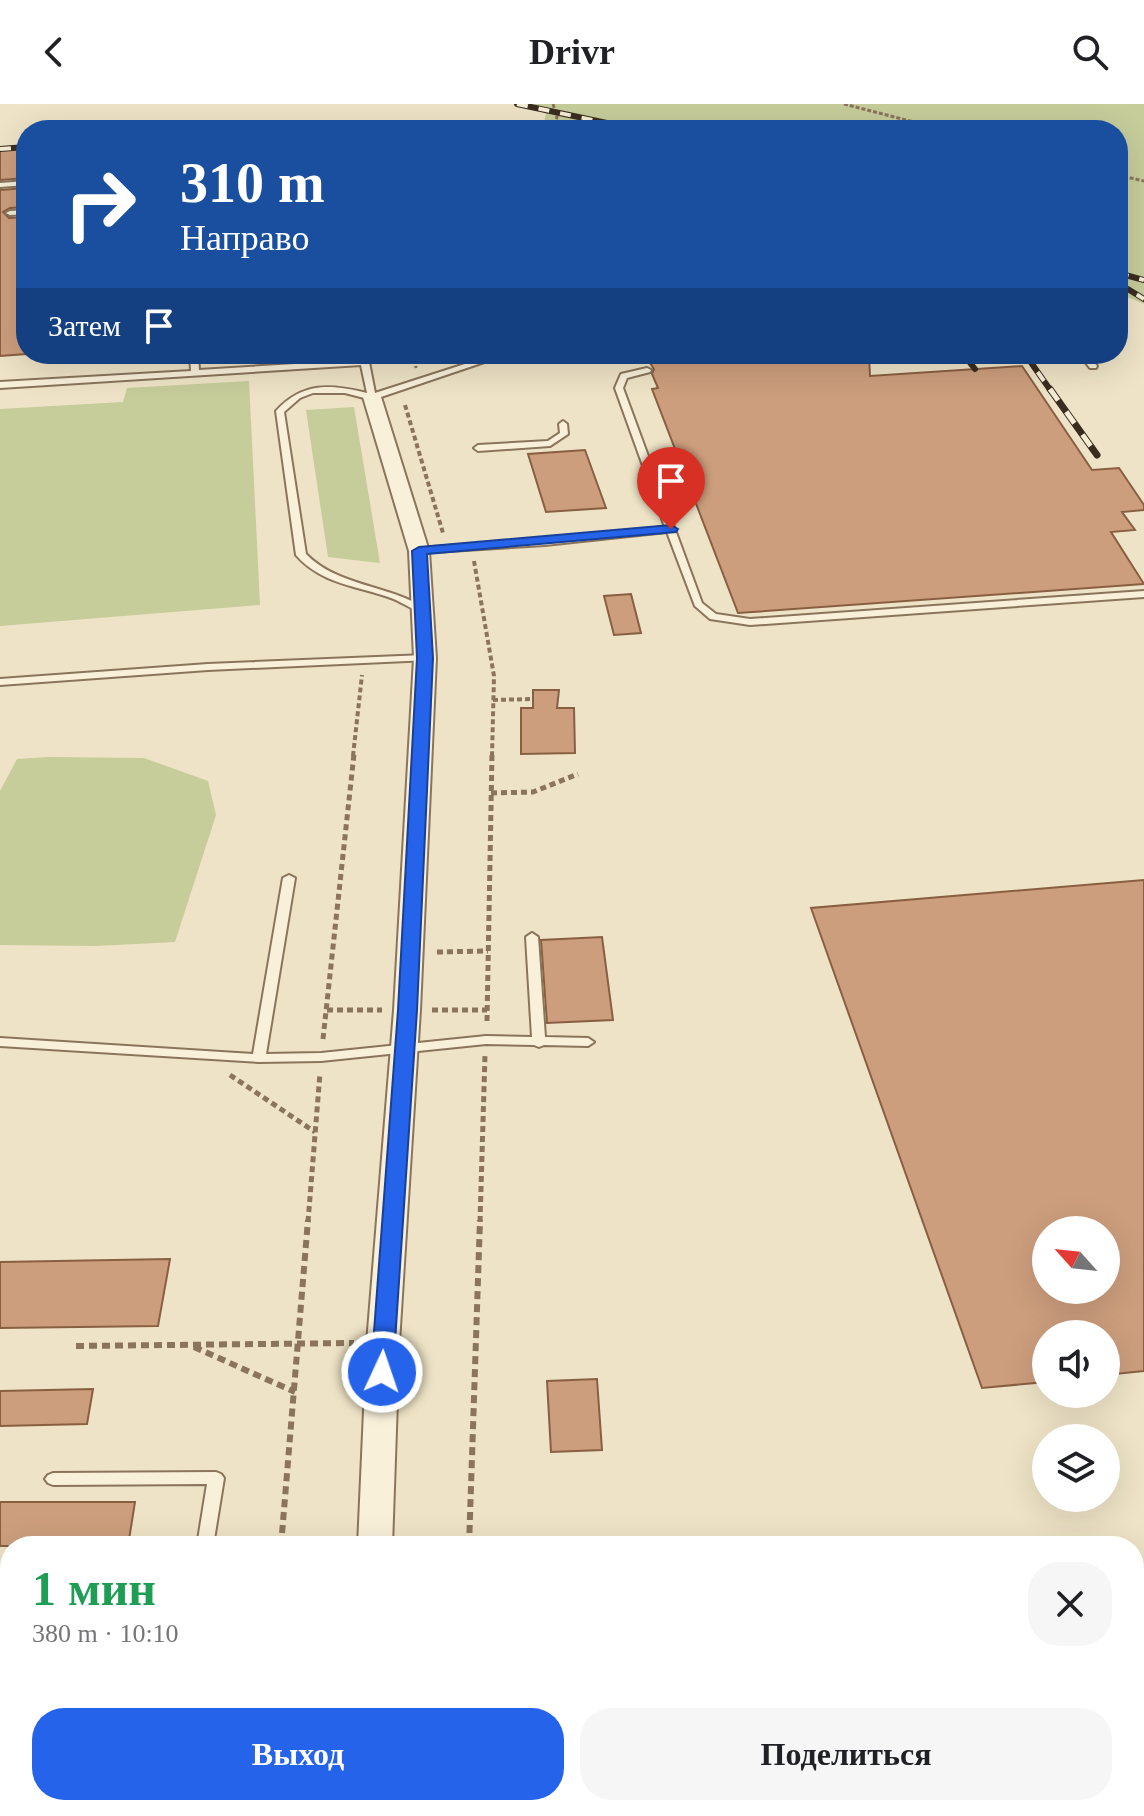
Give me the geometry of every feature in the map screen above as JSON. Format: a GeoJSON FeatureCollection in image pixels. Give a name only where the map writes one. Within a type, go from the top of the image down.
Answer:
{"type":"FeatureCollection","features":[{"type":"Feature","properties":{"kind":"street"},"geometry":{"type":"LineString","coordinates":[[372,397],[419,551],[425,612],[410,952],[383,1343],[375,1536]]}},
{"type":"Feature","properties":{"kind":"lane"},"geometry":{"type":"LineString","coordinates":[[10,213],[16,213]]}},
{"type":"Feature","properties":{"kind":"lane"},"geometry":{"type":"LineString","coordinates":[[195,364],[195,373]]}},
{"type":"Feature","properties":{"kind":"lane"},"geometry":{"type":"LineString","coordinates":[[0,385],[296,364]]}},
{"type":"Feature","properties":{"kind":"lane"},"geometry":{"type":"LineString","coordinates":[[365,364],[372,397]]}},
{"type":"Feature","properties":{"kind":"lane"},"geometry":{"type":"LineString","coordinates":[[425,612],[392,592],[325,574],[309,565],[301,555],[280,411],[297,396],[312,391],[345,390],[372,397],[475,364]]}},
{"type":"Feature","properties":{"kind":"lane"},"geometry":{"type":"LineString","coordinates":[[647,370],[624,376],[619,388],[698,604],[713,617],[750,622],[1144,594]]}},
{"type":"Feature","properties":{"kind":"lane"},"geometry":{"type":"LineString","coordinates":[[478,448],[550,443],[564,434],[563,424]]}},
{"type":"Feature","properties":{"kind":"lane"},"geometry":{"type":"LineString","coordinates":[[419,551],[671,529]]}},
{"type":"Feature","properties":{"kind":"lane"},"geometry":{"type":"LineString","coordinates":[[0,682],[208,667],[425,658]]}},
{"type":"Feature","properties":{"kind":"lane"},"geometry":{"type":"LineString","coordinates":[[259,1058],[289,878]]}},
{"type":"Feature","properties":{"kind":"lane"},"geometry":{"type":"LineString","coordinates":[[532,937],[539,1043]]}},
{"type":"Feature","properties":{"kind":"lane"},"geometry":{"type":"LineString","coordinates":[[0,1042],[259,1058],[321,1057],[486,1040],[588,1042]]}},
{"type":"Feature","properties":{"kind":"lane"},"geometry":{"type":"LineString","coordinates":[[53,1479],[216,1478],[207,1536]]}},
{"type":"Feature","properties":{"kind":"path"},"geometry":{"type":"LineString","coordinates":[[844,104],[906,120]]}},
{"type":"Feature","properties":{"kind":"path"},"geometry":{"type":"LineString","coordinates":[[420,383],[404,406],[443,532],[471,547],[494,676],[486,1040],[469,1536]]}},
{"type":"Feature","properties":{"kind":"path"},"geometry":{"type":"LineString","coordinates":[[282,1536],[300,1344],[321,1057],[363,660]]}},
{"type":"Feature","properties":{"kind":"path"},"geometry":{"type":"LineString","coordinates":[[493,700],[533,699]]}},
{"type":"Feature","properties":{"kind":"path"},"geometry":{"type":"LineString","coordinates":[[491,793],[533,792],[578,774]]}},
{"type":"Feature","properties":{"kind":"path"},"geometry":{"type":"LineString","coordinates":[[410,952],[488,951]]}},
{"type":"Feature","properties":{"kind":"path"},"geometry":{"type":"LineString","coordinates":[[201,1056],[315,1133]]}},
{"type":"Feature","properties":{"kind":"path"},"geometry":{"type":"LineString","coordinates":[[76,1346],[383,1343]]}},
{"type":"Feature","properties":{"kind":"path"},"geometry":{"type":"LineString","coordinates":[[189,1345],[295,1392]]}},
{"type":"Feature","properties":{"kind":"green space"},"geometry":{"type":"Polygon","coordinates":[[[534,104],[1144,104],[1144,304],[1128,297],[1128,120],[544,120],[546,114],[534,104]]]}},
{"type":"Feature","properties":{"kind":"green space"},"geometry":{"type":"Polygon","coordinates":[[[249,381],[260,605],[0,626],[0,409],[123,402],[127,388],[249,381]]]}},
{"type":"Feature","properties":{"kind":"green space"},"geometry":{"type":"Polygon","coordinates":[[[354,407],[380,563],[328,557],[306,410],[354,407]]]}},
{"type":"Feature","properties":{"kind":"green space"},"geometry":{"type":"Polygon","coordinates":[[[144,758],[208,781],[216,815],[175,942],[96,946],[0,945],[0,791],[17,759],[144,758]]]}},
{"type":"Feature","properties":{"kind":"building"},"geometry":{"type":"Polygon","coordinates":[[[16,149],[16,179],[0,180],[0,150],[16,149]]]}},
{"type":"Feature","properties":{"kind":"building"},"geometry":{"type":"Polygon","coordinates":[[[16,189],[16,208],[3,212],[9,218],[16,218],[16,355],[0,356],[0,190],[16,189]]]}},
{"type":"Feature","properties":{"kind":"building"},"geometry":{"type":"Polygon","coordinates":[[[651,364],[869,364],[870,376],[1022,366],[1092,470],[1119,468],[1144,505],[1144,510],[1122,512],[1135,530],[1111,532],[1144,584],[738,613],[652,389],[658,388],[652,374],[654,369],[651,364]]]}},
{"type":"Feature","properties":{"kind":"building"},"geometry":{"type":"Polygon","coordinates":[[[585,450],[606,508],[546,512],[528,454],[585,450]]]}},
{"type":"Feature","properties":{"kind":"building"},"geometry":{"type":"Polygon","coordinates":[[[631,594],[641,633],[614,635],[604,596],[631,594]]]}},
{"type":"Feature","properties":{"kind":"building"},"geometry":{"type":"Polygon","coordinates":[[[533,690],[559,690],[557,708],[574,708],[575,753],[521,754],[521,708],[533,708],[533,690]]]}},
{"type":"Feature","properties":{"kind":"building"},"geometry":{"type":"Polygon","coordinates":[[[1144,880],[1144,1371],[1120,1374],[1120,1320],[1032,1320],[1032,1383],[982,1388],[811,908],[1144,880]]]}},
{"type":"Feature","properties":{"kind":"building"},"geometry":{"type":"Polygon","coordinates":[[[602,937],[613,1020],[547,1023],[541,940],[602,937]]]}},
{"type":"Feature","properties":{"kind":"building"},"geometry":{"type":"Polygon","coordinates":[[[170,1259],[158,1326],[0,1328],[0,1262],[170,1259]]]}},
{"type":"Feature","properties":{"kind":"building"},"geometry":{"type":"Polygon","coordinates":[[[597,1379],[602,1450],[551,1452],[547,1381],[597,1379]]]}},
{"type":"Feature","properties":{"kind":"building"},"geometry":{"type":"Polygon","coordinates":[[[93,1389],[87,1424],[0,1426],[0,1391],[93,1389]]]}},
{"type":"Feature","properties":{"kind":"building"},"geometry":{"type":"Polygon","coordinates":[[[0,1502],[135,1502],[130,1536],[0,1536],[0,1502]]]}},
{"type":"Feature","properties":{"kind":"railway"},"geometry":{"type":"LineString","coordinates":[[517,104],[593,120]]}},
{"type":"Feature","properties":{"kind":"railway"},"geometry":{"type":"LineString","coordinates":[[0,149],[16,148]]}},
{"type":"Feature","properties":{"kind":"railway"},"geometry":{"type":"LineString","coordinates":[[1128,276],[1144,280]]}},
{"type":"Feature","properties":{"kind":"railway"},"geometry":{"type":"LineString","coordinates":[[1128,289],[1144,299]]}},
{"type":"Feature","properties":{"kind":"railway"},"geometry":{"type":"LineString","coordinates":[[971,364],[975,369]]}},
{"type":"Feature","properties":{"kind":"railway"},"geometry":{"type":"LineString","coordinates":[[1032,364],[1051,391]]}},
{"type":"Feature","properties":{"kind":"railway"},"geometry":{"type":"LineString","coordinates":[[1050,389],[1097,455]]}},
{"type":"Feature","properties":{"kind":"route"},"geometry":{"type":"LineString","coordinates":[[382,1372],[407,1010],[425,658],[425,612],[419,551],[671,529]]}}]}
